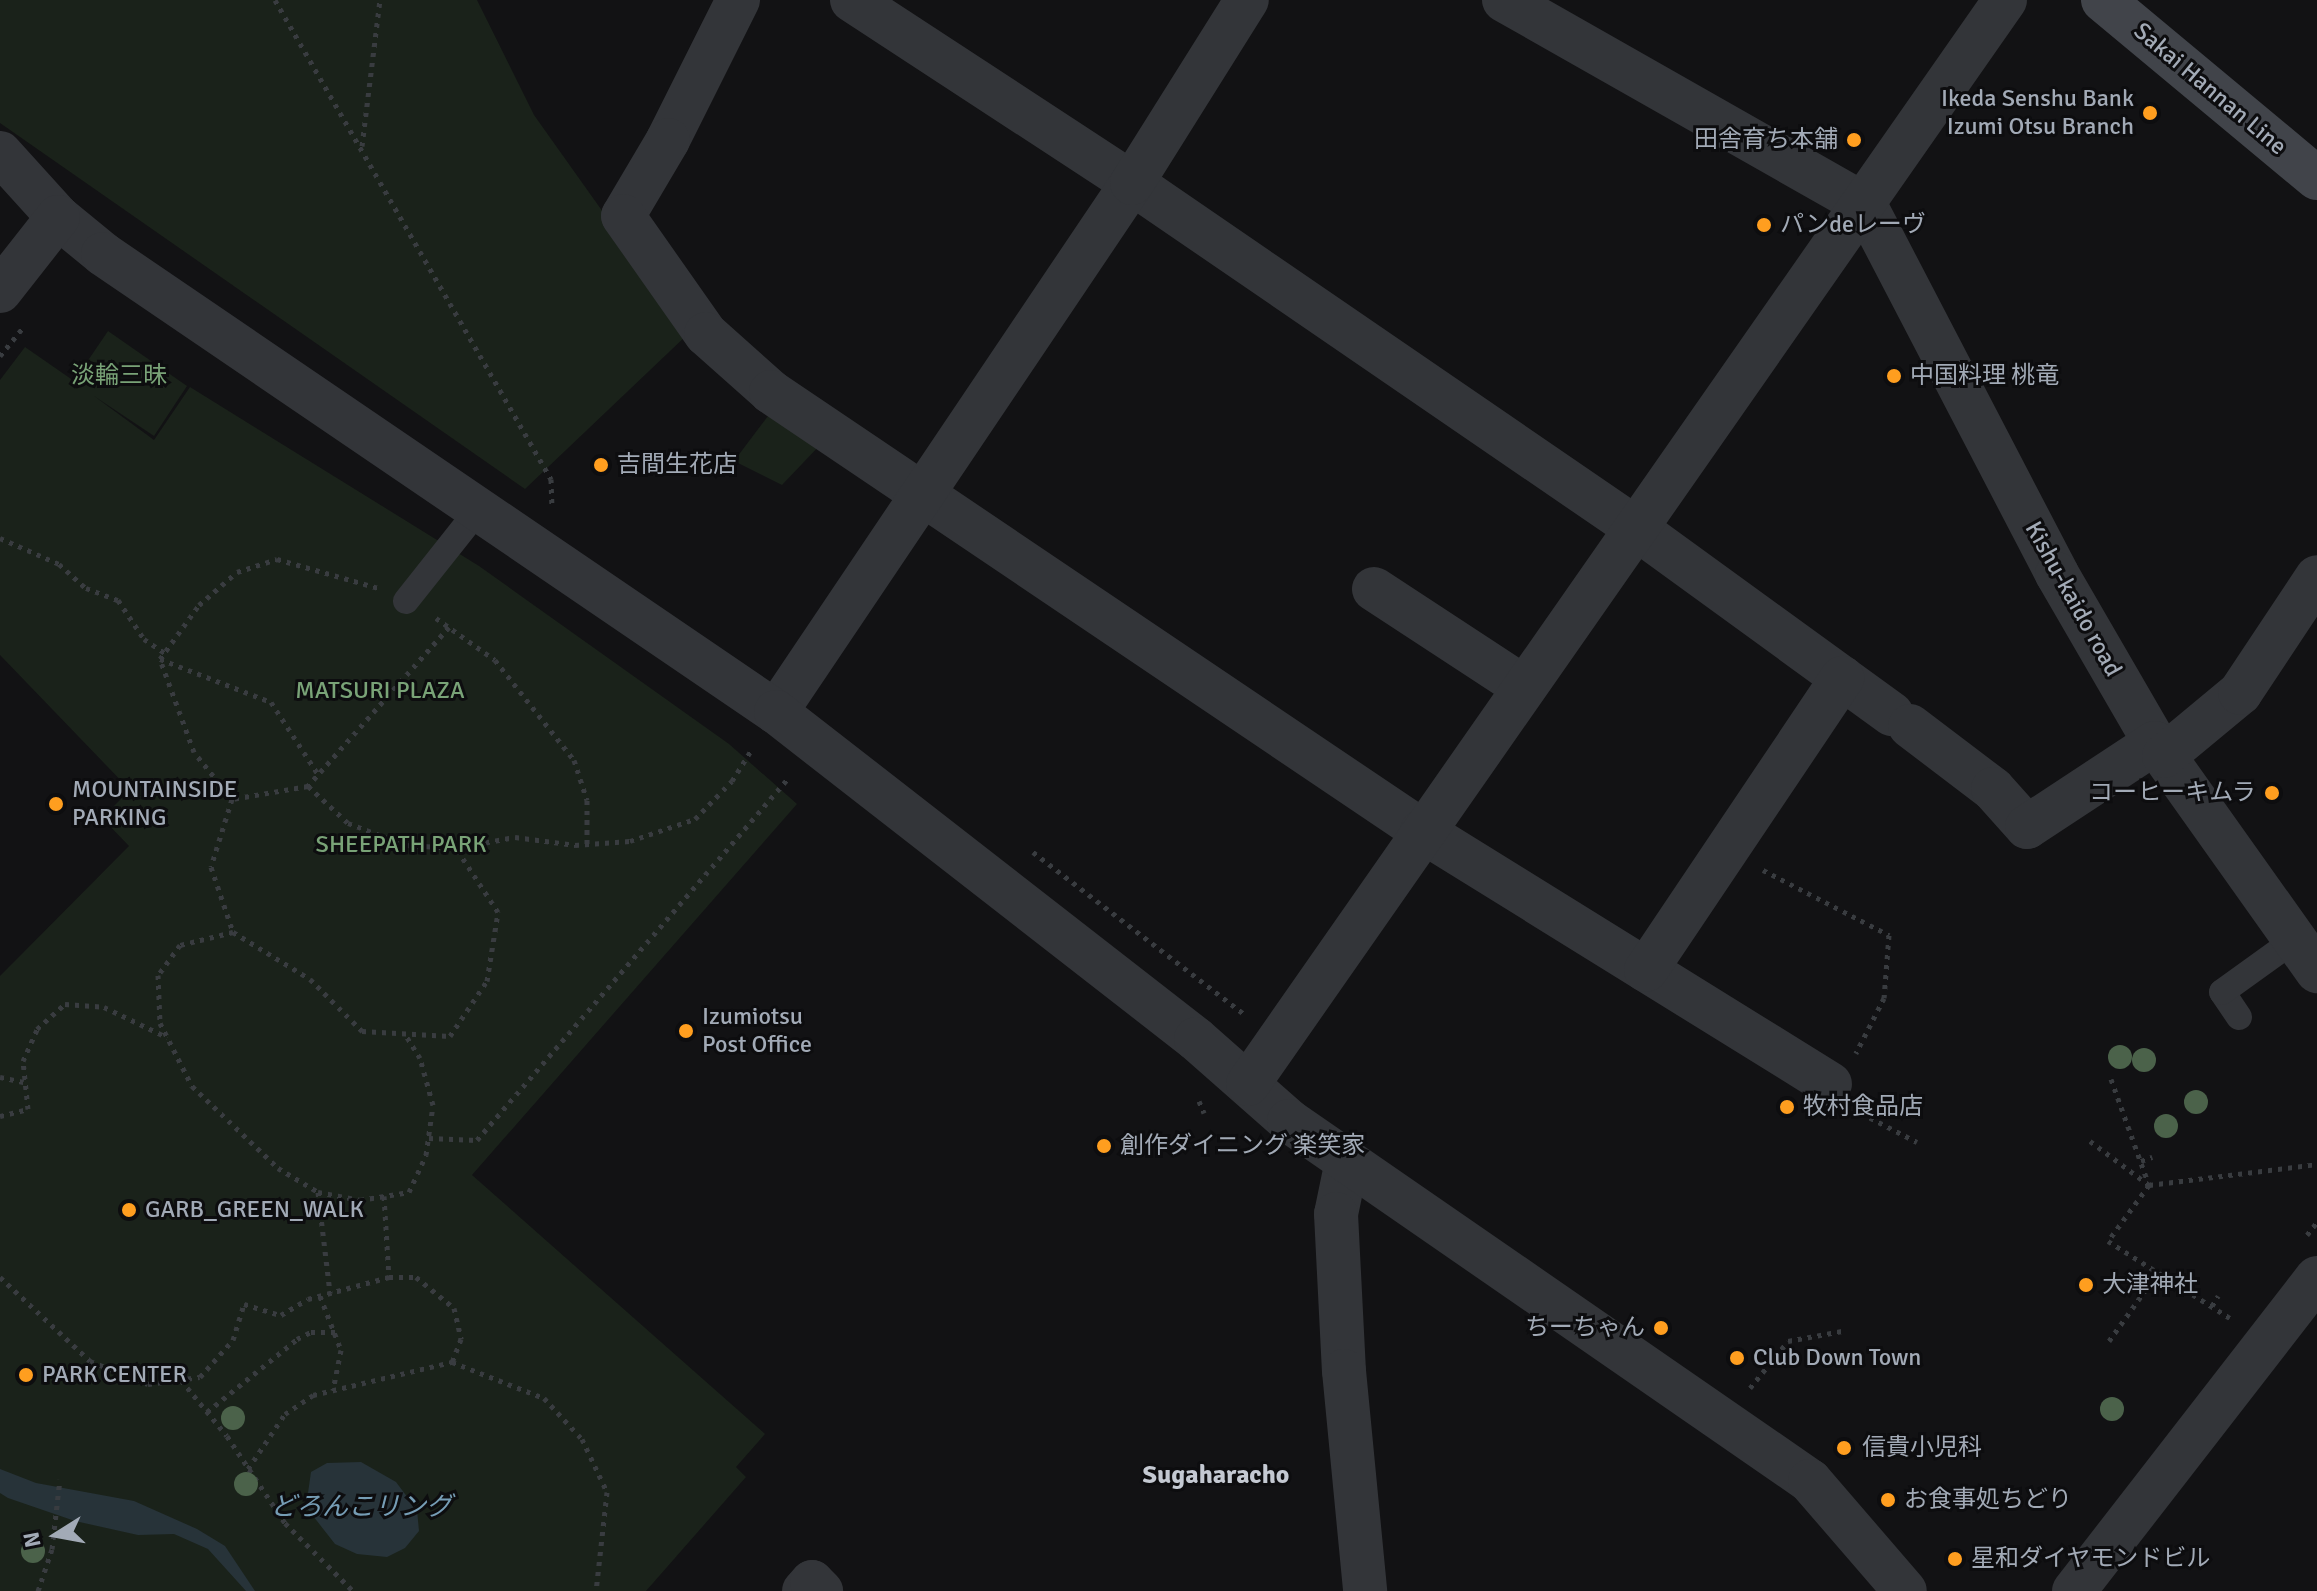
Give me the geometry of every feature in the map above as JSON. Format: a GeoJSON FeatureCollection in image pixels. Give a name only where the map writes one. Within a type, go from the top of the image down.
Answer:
{"type":"FeatureCollection","features":[{"type":"Feature","properties":{"kind":"main road","name":"Sakai Hannan Line"},"geometry":{"type":"LineString","coordinates":[[2103,0],[2317,178]]}},
{"type":"Feature","properties":{"kind":"street"},"geometry":{"type":"LineString","coordinates":[[738,0],[668,140],[623,216],[706,334],[771,392],[1422,831],[1646,970],[1845,1085]]}},
{"type":"Feature","properties":{"kind":"street"},"geometry":{"type":"LineString","coordinates":[[852,0],[1132,183],[1637,529],[1993,789],[2027,827],[2159,750],[2240,693],[2317,577]]}},
{"type":"Feature","properties":{"kind":"street"},"geometry":{"type":"LineString","coordinates":[[776,712],[1132,183],[1247,0]]}},
{"type":"Feature","properties":{"kind":"street"},"geometry":{"type":"LineString","coordinates":[[1504,0],[1865,205]]}},
{"type":"Feature","properties":{"kind":"street"},"geometry":{"type":"LineString","coordinates":[[1248,1084],[1422,831],[1865,205],[2005,0]]}},
{"type":"Feature","properties":{"kind":"street"},"geometry":{"type":"LineString","coordinates":[[0,153],[58,217],[103,254],[539,547],[776,712],[1347,1161],[1810,1481],[1905,1591]]}},
{"type":"Feature","properties":{"kind":"street","name":"Kishu-kaido road"},"geometry":{"type":"LineString","coordinates":[[1865,205],[2057,574],[2159,750],[2306,956]]}},
{"type":"Feature","properties":{"kind":"street"},"geometry":{"type":"LineString","coordinates":[[0,291],[58,217]]}},
{"type":"Feature","properties":{"kind":"street"},"geometry":{"type":"LineString","coordinates":[[1374,589],[1524,687]]}},
{"type":"Feature","properties":{"kind":"street"},"geometry":{"type":"LineString","coordinates":[[1646,970],[1729,852],[1842,678]]}},
{"type":"Feature","properties":{"kind":"street"},"geometry":{"type":"LineString","coordinates":[[1347,1161],[1336,1214],[1355,1588]]}},
{"type":"Feature","properties":{"kind":"street"},"geometry":{"type":"LineString","coordinates":[[2074,1591],[2264,1341],[2317,1278]]}},
{"type":"Feature","properties":{"kind":"street"},"geometry":{"type":"LineString","coordinates":[[804,1591],[812,1582],[821,1591]]}},
{"type":"Feature","properties":{"kind":"lane"},"geometry":{"type":"LineString","coordinates":[[406,601],[479,509]]}},
{"type":"Feature","properties":{"kind":"lane"},"geometry":{"type":"LineString","coordinates":[[2239,1017],[2222,992],[2306,956]]}},
{"type":"Feature","properties":{"kind":"path"},"geometry":{"type":"LineString","coordinates":[[275,0],[551,479],[553,514],[539,547]]}},
{"type":"Feature","properties":{"kind":"path"},"geometry":{"type":"LineString","coordinates":[[361,148],[380,0]]}},
{"type":"Feature","properties":{"kind":"path"},"geometry":{"type":"LineString","coordinates":[[0,538],[59,564],[86,588],[118,600],[144,639],[165,653]]}},
{"type":"Feature","properties":{"kind":"path"},"geometry":{"type":"LineString","coordinates":[[160,659],[199,605],[237,572],[277,559],[361,579],[449,627],[509,675],[574,760],[587,800],[587,845]]}},
{"type":"Feature","properties":{"kind":"path"},"geometry":{"type":"LineString","coordinates":[[232,799],[308,786],[449,627]]}},
{"type":"Feature","properties":{"kind":"path"},"geometry":{"type":"LineString","coordinates":[[160,659],[271,702],[318,774]]}},
{"type":"Feature","properties":{"kind":"path"},"geometry":{"type":"LineString","coordinates":[[160,659],[194,752],[232,799]]}},
{"type":"Feature","properties":{"kind":"path"},"geometry":{"type":"LineString","coordinates":[[740,739],[763,757]]}},
{"type":"Feature","properties":{"kind":"path"},"geometry":{"type":"LineString","coordinates":[[308,786],[348,823],[406,845],[456,848],[515,837],[587,845],[630,841],[695,819],[732,781],[753,748]]}},
{"type":"Feature","properties":{"kind":"path"},"geometry":{"type":"LineString","coordinates":[[781,771],[801,787]]}},
{"type":"Feature","properties":{"kind":"path"},"geometry":{"type":"LineString","coordinates":[[428,1138],[477,1140],[789,777]]}},
{"type":"Feature","properties":{"kind":"path"},"geometry":{"type":"LineString","coordinates":[[232,799],[211,867],[233,932],[310,979],[362,1031],[450,1036],[487,981],[498,912],[456,848]]}},
{"type":"Feature","properties":{"kind":"path"},"geometry":{"type":"LineString","coordinates":[[1729,852],[1889,935],[1884,998],[1845,1085],[1917,1142]]}},
{"type":"Feature","properties":{"kind":"path"},"geometry":{"type":"LineString","coordinates":[[233,932],[180,945],[158,975],[160,1023],[200,1094],[278,1168],[318,1192],[360,1200],[409,1192],[428,1138],[433,1105],[420,1058],[404,1033]]}},
{"type":"Feature","properties":{"kind":"path"},"geometry":{"type":"LineString","coordinates":[[0,1116],[28,1109],[23,1061],[37,1029],[65,1004],[104,1007],[168,1038]]}},
{"type":"Feature","properties":{"kind":"path"},"geometry":{"type":"LineString","coordinates":[[0,1077],[23,1082]]}},
{"type":"Feature","properties":{"kind":"path"},"geometry":{"type":"LineString","coordinates":[[2111,1079],[2149,1185]]}},
{"type":"Feature","properties":{"kind":"path"},"geometry":{"type":"LineString","coordinates":[[1195,1093],[1204,1113]]}},
{"type":"Feature","properties":{"kind":"path"},"geometry":{"type":"LineString","coordinates":[[2090,1141],[2149,1185],[2317,1164]]}},
{"type":"Feature","properties":{"kind":"path"},"geometry":{"type":"LineString","coordinates":[[2141,1161],[2152,1157]]}},
{"type":"Feature","properties":{"kind":"path"},"geometry":{"type":"LineString","coordinates":[[2149,1185],[2108,1241],[2264,1341]]}},
{"type":"Feature","properties":{"kind":"path"},"geometry":{"type":"LineString","coordinates":[[318,1192],[330,1293]]}},
{"type":"Feature","properties":{"kind":"path"},"geometry":{"type":"LineString","coordinates":[[384,1196],[389,1277]]}},
{"type":"Feature","properties":{"kind":"path"},"geometry":{"type":"LineString","coordinates":[[2109,1341],[2159,1271]]}},
{"type":"Feature","properties":{"kind":"path"},"geometry":{"type":"LineString","coordinates":[[0,1277],[90,1361],[148,1384],[200,1377],[233,1340],[244,1304],[281,1315],[320,1296],[389,1277],[416,1277],[454,1308],[461,1339],[452,1362]]}},
{"type":"Feature","properties":{"kind":"path"},"geometry":{"type":"LineString","coordinates":[[320,1296],[341,1350],[333,1390]]}},
{"type":"Feature","properties":{"kind":"path"},"geometry":{"type":"LineString","coordinates":[[2212,1306],[2218,1296]]}},
{"type":"Feature","properties":{"kind":"path"},"geometry":{"type":"LineString","coordinates":[[1742,1399],[1788,1341],[1842,1331]]}},
{"type":"Feature","properties":{"kind":"path"},"geometry":{"type":"LineString","coordinates":[[207,1412],[297,1339],[311,1332],[336,1332]]}},
{"type":"Feature","properties":{"kind":"path"},"geometry":{"type":"LineString","coordinates":[[248,1469],[285,1414],[313,1395],[452,1362],[544,1398],[582,1439],[607,1492],[596,1591]]}},
{"type":"Feature","properties":{"kind":"path"},"geometry":{"type":"LineString","coordinates":[[181,1380],[285,1523],[353,1591]]}},
{"type":"Feature","properties":{"kind":"path"},"geometry":{"type":"LineString","coordinates":[[38,1591],[57,1516],[60,1479]]}},
{"type":"Feature","properties":{"kind":"green space"},"geometry":{"type":"Polygon","coordinates":[[[0,0],[477,0],[534,115],[689,333],[525,489],[0,123],[0,0]]]}},
{"type":"Feature","properties":{"kind":"green space","name":"SHEEPATH PARK"},"geometry":{"type":"Polygon","coordinates":[[[108,331],[187,386],[154,436],[94,396],[154,440],[190,387],[479,566],[729,744],[797,804],[472,1175],[765,1434],[736,1467],[746,1477],[646,1591],[0,1591],[0,976],[129,846],[102,818],[130,790],[0,655],[0,380],[25,347],[74,381],[108,331]]]}},
{"type":"Feature","properties":{"kind":"green space"},"geometry":{"type":"Polygon","coordinates":[[[777,404],[822,443],[782,485],[734,461],[777,404]]]}},
{"type":"Feature","properties":{"kind":"water","name":"どろんこリング"},"geometry":{"type":"Polygon","coordinates":[[[361,1462],[396,1482],[417,1510],[419,1531],[405,1548],[387,1557],[357,1554],[335,1544],[306,1507],[311,1472],[327,1463],[361,1462]]]}},
{"type":"Feature","properties":{"kind":"water"},"geometry":{"type":"Polygon","coordinates":[[[0,1469],[36,1483],[134,1501],[197,1529],[225,1546],[255,1591],[246,1591],[208,1549],[174,1534],[138,1535],[75,1521],[8,1498],[0,1493],[0,1469]]]}},
{"type":"Feature","properties":{"kind":"place","name":"Ikeda Senshu Bank Izumi Otsu Branch"},"geometry":{"type":"Point","coordinates":[2150,113]}},
{"type":"Feature","properties":{"kind":"place","name":"田舎育ち本舗"},"geometry":{"type":"Point","coordinates":[1854,140]}},
{"type":"Feature","properties":{"kind":"place","name":"パンdeレーヴ"},"geometry":{"type":"Point","coordinates":[1764,225]}},
{"type":"Feature","properties":{"kind":"place","name":"中国料理 桃竜"},"geometry":{"type":"Point","coordinates":[1894,376]}},
{"type":"Feature","properties":{"kind":"place","name":"吉間生花店"},"geometry":{"type":"Point","coordinates":[601,465]}},
{"type":"Feature","properties":{"kind":"place","name":"コーヒーキムラ"},"geometry":{"type":"Point","coordinates":[2272,793]}},
{"type":"Feature","properties":{"kind":"place","name":"MOUNTAINSIDE PARKING"},"geometry":{"type":"Point","coordinates":[56,804]}},
{"type":"Feature","properties":{"kind":"place","name":"Izumiotsu Post Office"},"geometry":{"type":"Point","coordinates":[686,1031]}},
{"type":"Feature","properties":{"kind":"place","name":"牧村食品店"},"geometry":{"type":"Point","coordinates":[1787,1107]}},
{"type":"Feature","properties":{"kind":"place","name":"創作ダイニング 楽笑家"},"geometry":{"type":"Point","coordinates":[1104,1146]}},
{"type":"Feature","properties":{"kind":"place","name":"GARB_GREEN_WALK"},"geometry":{"type":"Point","coordinates":[129,1210]}},
{"type":"Feature","properties":{"kind":"place","name":"大津神社"},"geometry":{"type":"Point","coordinates":[2086,1285]}},
{"type":"Feature","properties":{"kind":"place","name":"ちーちゃん"},"geometry":{"type":"Point","coordinates":[1661,1328]}},
{"type":"Feature","properties":{"kind":"place","name":"Club Down Town"},"geometry":{"type":"Point","coordinates":[1737,1358]}},
{"type":"Feature","properties":{"kind":"place","name":"PARK CENTER"},"geometry":{"type":"Point","coordinates":[26,1375]}},
{"type":"Feature","properties":{"kind":"place","name":"信貴小児科"},"geometry":{"type":"Point","coordinates":[1844,1448]}},
{"type":"Feature","properties":{"kind":"place","name":"お食事処ちどり"},"geometry":{"type":"Point","coordinates":[1888,1500]}},
{"type":"Feature","properties":{"kind":"place","name":"星和ダイヤモンドビル"},"geometry":{"type":"Point","coordinates":[1955,1559]}},
{"type":"Feature","properties":{"kind":"district","name":"Sugaharacho"},"geometry":{"type":"Point","coordinates":[1216,1476]}},
{"type":"Feature","properties":{"kind":"park label","name":"淡輪三昧"},"geometry":{"type":"Point","coordinates":[119,376]}},
{"type":"Feature","properties":{"kind":"park label","name":"MATSURI PLAZA"},"geometry":{"type":"Point","coordinates":[380,691]}}]}
